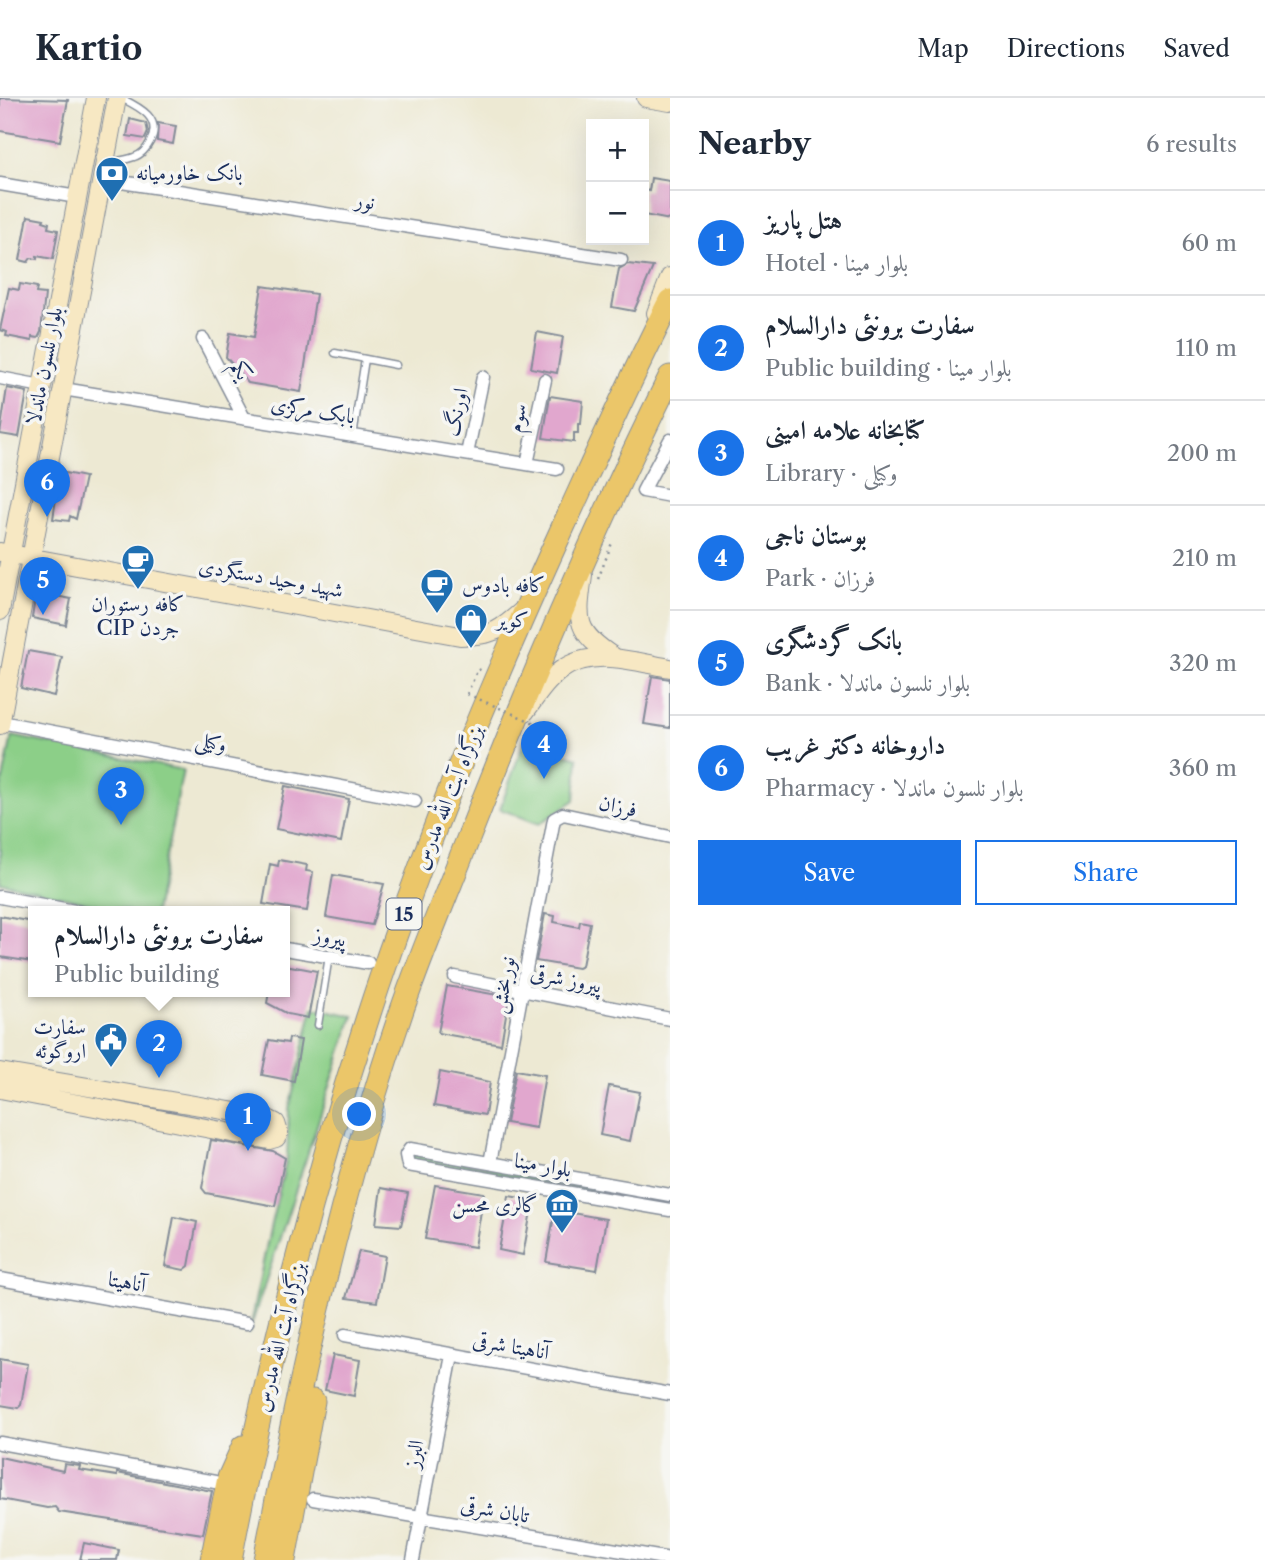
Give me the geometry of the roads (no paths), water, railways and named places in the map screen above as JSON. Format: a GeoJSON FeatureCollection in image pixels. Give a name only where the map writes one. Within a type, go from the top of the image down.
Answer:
{"type":"FeatureCollection","features":[{"type":"Feature","properties":{"kind":"highway","name":"بزرگراه آیت الله مدرس"},"geometry":{"type":"LineString","coordinates":[[230,1560],[261,1409],[294,1277],[360,1043],[415,882],[526,607],[635,370],[670,301]]}},
{"type":"Feature","properties":{"kind":"highway","name":"بزرگراه آیت الله مدرس"},"geometry":{"type":"LineString","coordinates":[[265,1560],[324,1283],[373,1102],[402,1009],[510,731],[585,557],[670,377]]}},
{"type":"Feature","properties":{"kind":"highway"},"geometry":{"type":"LineString","coordinates":[[284,1560],[321,1352],[324,1283]]}},
{"type":"Feature","properties":{"kind":"highway"},"geometry":{"type":"LineString","coordinates":[[212,1560],[229,1478],[261,1409]]}},
{"type":"Feature","properties":{"kind":"main road","name":"بلوار نلسون ماندلا"},"geometry":{"type":"LineString","coordinates":[[0,611],[5,553],[42,386],[96,98]]}},
{"type":"Feature","properties":{"kind":"main road","name":"بلوار نلسون ماندلا"},"geometry":{"type":"LineString","coordinates":[[0,723],[119,98]]}},
{"type":"Feature","properties":{"kind":"main road"},"geometry":{"type":"LineString","coordinates":[[646,98],[670,102]]}},
{"type":"Feature","properties":{"kind":"main road"},"geometry":{"type":"LineString","coordinates":[[635,370],[670,277]]}},
{"type":"Feature","properties":{"kind":"main road","name":"شهید وحید دستگردی"},"geometry":{"type":"LineString","coordinates":[[5,553],[460,636],[485,636],[506,625],[526,607]]}},
{"type":"Feature","properties":{"kind":"main road"},"geometry":{"type":"LineString","coordinates":[[585,557],[579,606],[580,625],[592,643],[614,657]]}},
{"type":"Feature","properties":{"kind":"main road"},"geometry":{"type":"LineString","coordinates":[[510,731],[551,679],[563,668],[584,660],[614,657],[670,668]]}},
{"type":"Feature","properties":{"kind":"main road"},"geometry":{"type":"LineString","coordinates":[[0,1072],[264,1117],[276,1123],[279,1133],[276,1138],[269,1140],[0,1090]]}},
{"type":"Feature","properties":{"kind":"street","name":"نور"},"geometry":{"type":"LineString","coordinates":[[104,171],[621,260]]}},
{"type":"Feature","properties":{"kind":"street"},"geometry":{"type":"LineString","coordinates":[[0,184],[78,197]]}},
{"type":"Feature","properties":{"kind":"street","name":"یکم"},"geometry":{"type":"LineString","coordinates":[[203,339],[244,418]]}},
{"type":"Feature","properties":{"kind":"street","name":"اورنگ"},"geometry":{"type":"LineString","coordinates":[[467,454],[483,377]]}},
{"type":"Feature","properties":{"kind":"street"},"geometry":{"type":"LineString","coordinates":[[0,378],[42,386]]}},
{"type":"Feature","properties":{"kind":"street","name":"سوم"},"geometry":{"type":"LineString","coordinates":[[527,464],[545,380]]}},
{"type":"Feature","properties":{"kind":"street","name":"بابک مرکزی"},"geometry":{"type":"LineString","coordinates":[[63,389],[557,469]]}},
{"type":"Feature","properties":{"kind":"street"},"geometry":{"type":"LineString","coordinates":[[670,439],[643,491],[670,496]]}},
{"type":"Feature","properties":{"kind":"street","name":"وكيلی"},"geometry":{"type":"LineString","coordinates":[[0,723],[415,801]]}},
{"type":"Feature","properties":{"kind":"street","name":"فرزان"},"geometry":{"type":"LineString","coordinates":[[557,815],[563,814],[670,837]]}},
{"type":"Feature","properties":{"kind":"street","name":"نوربخش"},"geometry":{"type":"LineString","coordinates":[[490,1163],[554,819],[557,815]]}},
{"type":"Feature","properties":{"kind":"street"},"geometry":{"type":"LineString","coordinates":[[0,897],[48,906]]}},
{"type":"Feature","properties":{"kind":"street","name":"پیروز"},"geometry":{"type":"LineString","coordinates":[[290,949],[368,964]]}},
{"type":"Feature","properties":{"kind":"street","name":"پیروز شرقی"},"geometry":{"type":"LineString","coordinates":[[455,977],[670,1019]]}},
{"type":"Feature","properties":{"kind":"street","name":"بلوار مینا"},"geometry":{"type":"LineString","coordinates":[[670,1195],[410,1149],[406,1155],[408,1165],[670,1210]]}},
{"type":"Feature","properties":{"kind":"street","name":"آناهیتا"},"geometry":{"type":"LineString","coordinates":[[0,1279],[247,1323]]}},
{"type":"Feature","properties":{"kind":"street","name":"آناهیتا شرقی"},"geometry":{"type":"LineString","coordinates":[[345,1335],[670,1394]]}},
{"type":"Feature","properties":{"kind":"street","name":"البرز"},"geometry":{"type":"LineString","coordinates":[[413,1560],[452,1355]]}},
{"type":"Feature","properties":{"kind":"street"},"geometry":{"type":"LineString","coordinates":[[0,1443],[215,1482]]}},
{"type":"Feature","properties":{"kind":"street","name":"تابان شرقی"},"geometry":{"type":"LineString","coordinates":[[313,1499],[670,1559]]}},
{"type":"Feature","properties":{"kind":"lane"},"geometry":{"type":"LineString","coordinates":[[104,171],[136,156],[146,148],[153,132],[152,119],[147,113],[119,98]]}},
{"type":"Feature","properties":{"kind":"lane"},"geometry":{"type":"LineString","coordinates":[[335,353],[396,365]]}},
{"type":"Feature","properties":{"kind":"lane"},"geometry":{"type":"LineString","coordinates":[[353,436],[365,359]]}},
{"type":"Feature","properties":{"kind":"lane"},"geometry":{"type":"LineString","coordinates":[[318,1026],[329,957]]}},
{"type":"Feature","properties":{"kind":"place","name":"بانک خاورمیانه"},"geometry":{"type":"Point","coordinates":[112,203]}},
{"type":"Feature","properties":{"kind":"place","name":"داروخانه دکتر غریب"},"geometry":{"type":"Point","coordinates":[47,517]}},
{"type":"Feature","properties":{"kind":"place","name":"كافه رستوران CIP جردن"},"geometry":{"type":"Point","coordinates":[138,591]}},
{"type":"Feature","properties":{"kind":"place","name":"بانک گردشگری"},"geometry":{"type":"Point","coordinates":[43,615]}},
{"type":"Feature","properties":{"kind":"place","name":"کافه بادوس"},"geometry":{"type":"Point","coordinates":[437,615]}},
{"type":"Feature","properties":{"kind":"place","name":"کویر"},"geometry":{"type":"Point","coordinates":[471,650]}},
{"type":"Feature","properties":{"kind":"place","name":"بوستان ناجی"},"geometry":{"type":"Point","coordinates":[544,779]}},
{"type":"Feature","properties":{"kind":"place","name":"کتابخانه علامه امینی"},"geometry":{"type":"Point","coordinates":[121,825]}},
{"type":"Feature","properties":{"kind":"place","name":"سفارت اروگوئه"},"geometry":{"type":"Point","coordinates":[111,1069]}},
{"type":"Feature","properties":{"kind":"place","name":"سفارت برونئی دارالسلام"},"geometry":{"type":"Point","coordinates":[159,1078]}},
{"type":"Feature","properties":{"kind":"place","name":"هتل پاریز"},"geometry":{"type":"Point","coordinates":[248,1151]}},
{"type":"Feature","properties":{"kind":"place","name":"گالری محسن"},"geometry":{"type":"Point","coordinates":[562,1235]}}]}
